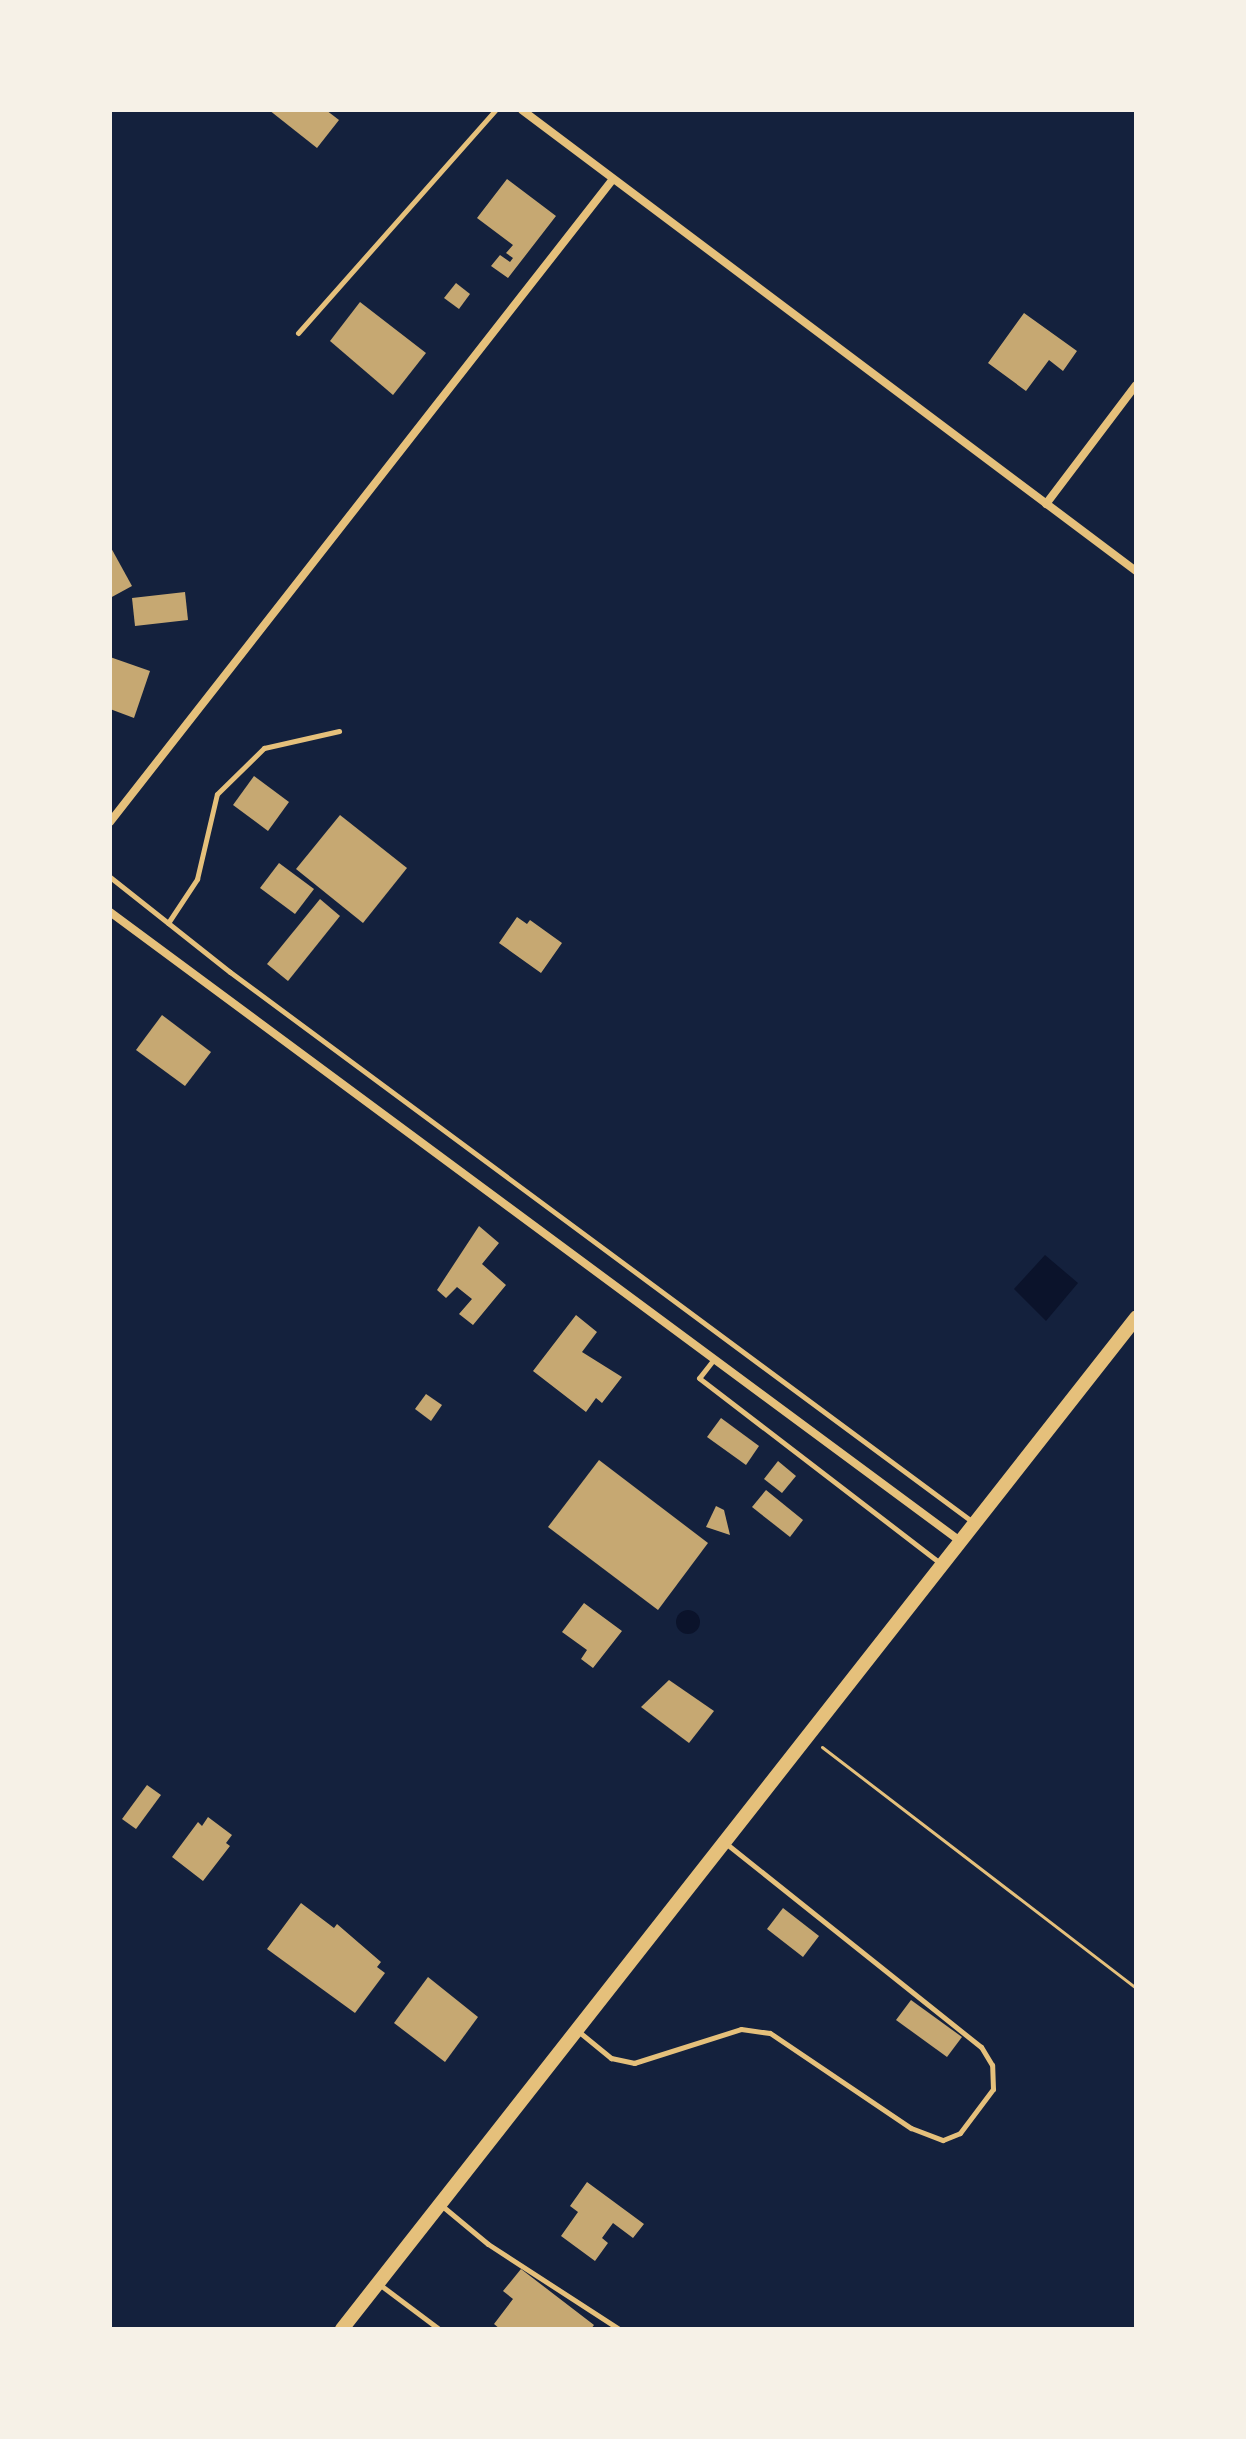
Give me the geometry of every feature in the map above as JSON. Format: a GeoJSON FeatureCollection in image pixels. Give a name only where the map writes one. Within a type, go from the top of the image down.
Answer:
{"type":"FeatureCollection","features":[{"type":"Feature","properties":{"kind":"main road"},"geometry":{"type":"LineString","coordinates":[[342,2329],[1136,1318]]}},
{"type":"Feature","properties":{"kind":"street"},"geometry":{"type":"LineString","coordinates":[[522,110],[1136,571]]}},
{"type":"Feature","properties":{"kind":"street"},"geometry":{"type":"LineString","coordinates":[[110,822],[613,179]]}},
{"type":"Feature","properties":{"kind":"street"},"geometry":{"type":"LineString","coordinates":[[1046,504],[1136,385]]}},
{"type":"Feature","properties":{"kind":"street"},"geometry":{"type":"LineString","coordinates":[[110,912],[960,1541]]}},
{"type":"Feature","properties":{"kind":"lane"},"geometry":{"type":"LineString","coordinates":[[298,333],[495,110]]}},
{"type":"Feature","properties":{"kind":"lane"},"geometry":{"type":"LineString","coordinates":[[168,923],[197,879],[217,794],[264,748],[339,731]]}},
{"type":"Feature","properties":{"kind":"lane"},"geometry":{"type":"LineString","coordinates":[[110,877],[975,1523]]}},
{"type":"Feature","properties":{"kind":"lane"},"geometry":{"type":"LineString","coordinates":[[714,1358],[699,1378],[942,1565]]}},
{"type":"Feature","properties":{"kind":"lane"},"geometry":{"type":"LineString","coordinates":[[577,2030],[611,2058],[634,2063],[741,2029],[770,2033],[911,2128],[943,2140],[960,2133],[993,2089],[992,2065],[981,2047],[724,1843]]}},
{"type":"Feature","properties":{"kind":"lane"},"geometry":{"type":"LineString","coordinates":[[440,2204],[488,2244],[619,2329]]}},
{"type":"Feature","properties":{"kind":"lane"},"geometry":{"type":"LineString","coordinates":[[378,2283],[439,2329]]}},
{"type":"Feature","properties":{"kind":"path"},"geometry":{"type":"LineString","coordinates":[[808,1736],[1136,1988]]}},
{"type":"Feature","properties":{"kind":"water"},"geometry":{"type":"Polygon","coordinates":[[[1045,1255],[1078,1283],[1046,1321],[1014,1289],[1045,1255]]]}},
{"type":"Feature","properties":{"kind":"water"},"geometry":{"type":"Polygon","coordinates":[[[688,1610],[699,1617],[700,1622],[693,1633],[688,1634],[677,1627],[676,1622],[683,1611],[688,1610]]]}},
{"type":"Feature","properties":{"kind":"building"},"geometry":{"type":"Polygon","coordinates":[[[269,110],[326,110],[339,120],[317,148],[269,110]]]}},
{"type":"Feature","properties":{"kind":"building"},"geometry":{"type":"Polygon","coordinates":[[[507,179],[556,216],[508,278],[491,266],[500,255],[510,262],[513,258],[506,253],[513,245],[477,218],[507,179]]]}},
{"type":"Feature","properties":{"kind":"building"},"geometry":{"type":"Polygon","coordinates":[[[456,283],[470,294],[459,309],[444,298],[456,283]]]}},
{"type":"Feature","properties":{"kind":"building"},"geometry":{"type":"Polygon","coordinates":[[[360,302],[426,353],[393,395],[330,341],[360,302]]]}},
{"type":"Feature","properties":{"kind":"building"},"geometry":{"type":"Polygon","coordinates":[[[1024,313],[1077,351],[1063,371],[1049,360],[1026,391],[988,363],[1024,313]]]}},
{"type":"Feature","properties":{"kind":"building"},"geometry":{"type":"Polygon","coordinates":[[[110,546],[132,586],[110,598],[110,546]]]}},
{"type":"Feature","properties":{"kind":"building"},"geometry":{"type":"Polygon","coordinates":[[[185,592],[188,620],[135,626],[132,598],[185,592]]]}},
{"type":"Feature","properties":{"kind":"building"},"geometry":{"type":"Polygon","coordinates":[[[110,657],[150,671],[134,718],[110,709],[110,657]]]}},
{"type":"Feature","properties":{"kind":"building"},"geometry":{"type":"Polygon","coordinates":[[[254,776],[289,802],[268,831],[233,805],[254,776]]]}},
{"type":"Feature","properties":{"kind":"building"},"geometry":{"type":"Polygon","coordinates":[[[340,815],[407,868],[363,923],[296,869],[340,815]]]}},
{"type":"Feature","properties":{"kind":"building"},"geometry":{"type":"Polygon","coordinates":[[[279,863],[314,889],[295,914],[260,888],[279,863]]]}},
{"type":"Feature","properties":{"kind":"building"},"geometry":{"type":"Polygon","coordinates":[[[320,899],[340,916],[288,981],[267,964],[320,899]]]}},
{"type":"Feature","properties":{"kind":"building"},"geometry":{"type":"Polygon","coordinates":[[[517,917],[527,924],[530,920],[562,943],[541,973],[499,943],[517,917]]]}},
{"type":"Feature","properties":{"kind":"building"},"geometry":{"type":"Polygon","coordinates":[[[162,1015],[211,1052],[185,1086],[136,1050],[162,1015]]]}},
{"type":"Feature","properties":{"kind":"building"},"geometry":{"type":"Polygon","coordinates":[[[479,1226],[499,1243],[482,1264],[506,1285],[473,1325],[459,1314],[472,1299],[457,1287],[446,1298],[437,1290],[479,1226]]]}},
{"type":"Feature","properties":{"kind":"building"},"geometry":{"type":"Polygon","coordinates":[[[576,1315],[597,1332],[582,1352],[622,1377],[602,1403],[596,1398],[586,1412],[533,1371],[576,1315]]]}},
{"type":"Feature","properties":{"kind":"building"},"geometry":{"type":"Polygon","coordinates":[[[426,1394],[442,1405],[431,1421],[415,1409],[426,1394]]]}},
{"type":"Feature","properties":{"kind":"building"},"geometry":{"type":"Polygon","coordinates":[[[721,1418],[759,1446],[746,1465],[707,1437],[721,1418]]]}},
{"type":"Feature","properties":{"kind":"building"},"geometry":{"type":"Polygon","coordinates":[[[599,1460],[708,1543],[658,1610],[548,1527],[599,1460]]]}},
{"type":"Feature","properties":{"kind":"building"},"geometry":{"type":"Polygon","coordinates":[[[778,1461],[796,1476],[782,1493],[764,1479],[778,1461]]]}},
{"type":"Feature","properties":{"kind":"building"},"geometry":{"type":"Polygon","coordinates":[[[766,1490],[803,1520],[790,1537],[752,1507],[766,1490]]]}},
{"type":"Feature","properties":{"kind":"building"},"geometry":{"type":"Polygon","coordinates":[[[716,1506],[724,1510],[730,1535],[706,1527],[716,1506]]]}},
{"type":"Feature","properties":{"kind":"building"},"geometry":{"type":"Polygon","coordinates":[[[584,1603],[622,1631],[593,1668],[581,1659],[587,1650],[562,1632],[584,1603]]]}},
{"type":"Feature","properties":{"kind":"building"},"geometry":{"type":"Polygon","coordinates":[[[669,1680],[714,1711],[689,1743],[641,1707],[669,1680]]]}},
{"type":"Feature","properties":{"kind":"building"},"geometry":{"type":"Polygon","coordinates":[[[147,1785],[161,1795],[136,1829],[122,1819],[147,1785]]]}},
{"type":"Feature","properties":{"kind":"building"},"geometry":{"type":"Polygon","coordinates":[[[208,1817],[232,1835],[226,1843],[230,1846],[203,1881],[172,1857],[198,1822],[202,1826],[208,1817]]]}},
{"type":"Feature","properties":{"kind":"building"},"geometry":{"type":"Polygon","coordinates":[[[301,1903],[334,1928],[337,1924],[381,1962],[377,1967],[385,1973],[355,2013],[267,1949],[301,1903]]]}},
{"type":"Feature","properties":{"kind":"building"},"geometry":{"type":"Polygon","coordinates":[[[783,1908],[819,1936],[803,1957],[767,1929],[783,1908]]]}},
{"type":"Feature","properties":{"kind":"building"},"geometry":{"type":"Polygon","coordinates":[[[428,1977],[478,2017],[445,2062],[394,2023],[428,1977]]]}},
{"type":"Feature","properties":{"kind":"building"},"geometry":{"type":"Polygon","coordinates":[[[911,2000],[962,2037],[947,2057],[896,2020],[911,2000]]]}},
{"type":"Feature","properties":{"kind":"building"},"geometry":{"type":"Polygon","coordinates":[[[587,2182],[644,2224],[633,2238],[613,2223],[602,2238],[608,2243],[595,2261],[561,2236],[578,2212],[570,2206],[587,2182]]]}},
{"type":"Feature","properties":{"kind":"building"},"geometry":{"type":"Polygon","coordinates":[[[521,2269],[594,2325],[591,2329],[500,2329],[494,2324],[513,2299],[503,2291],[521,2269]]]}}]}
